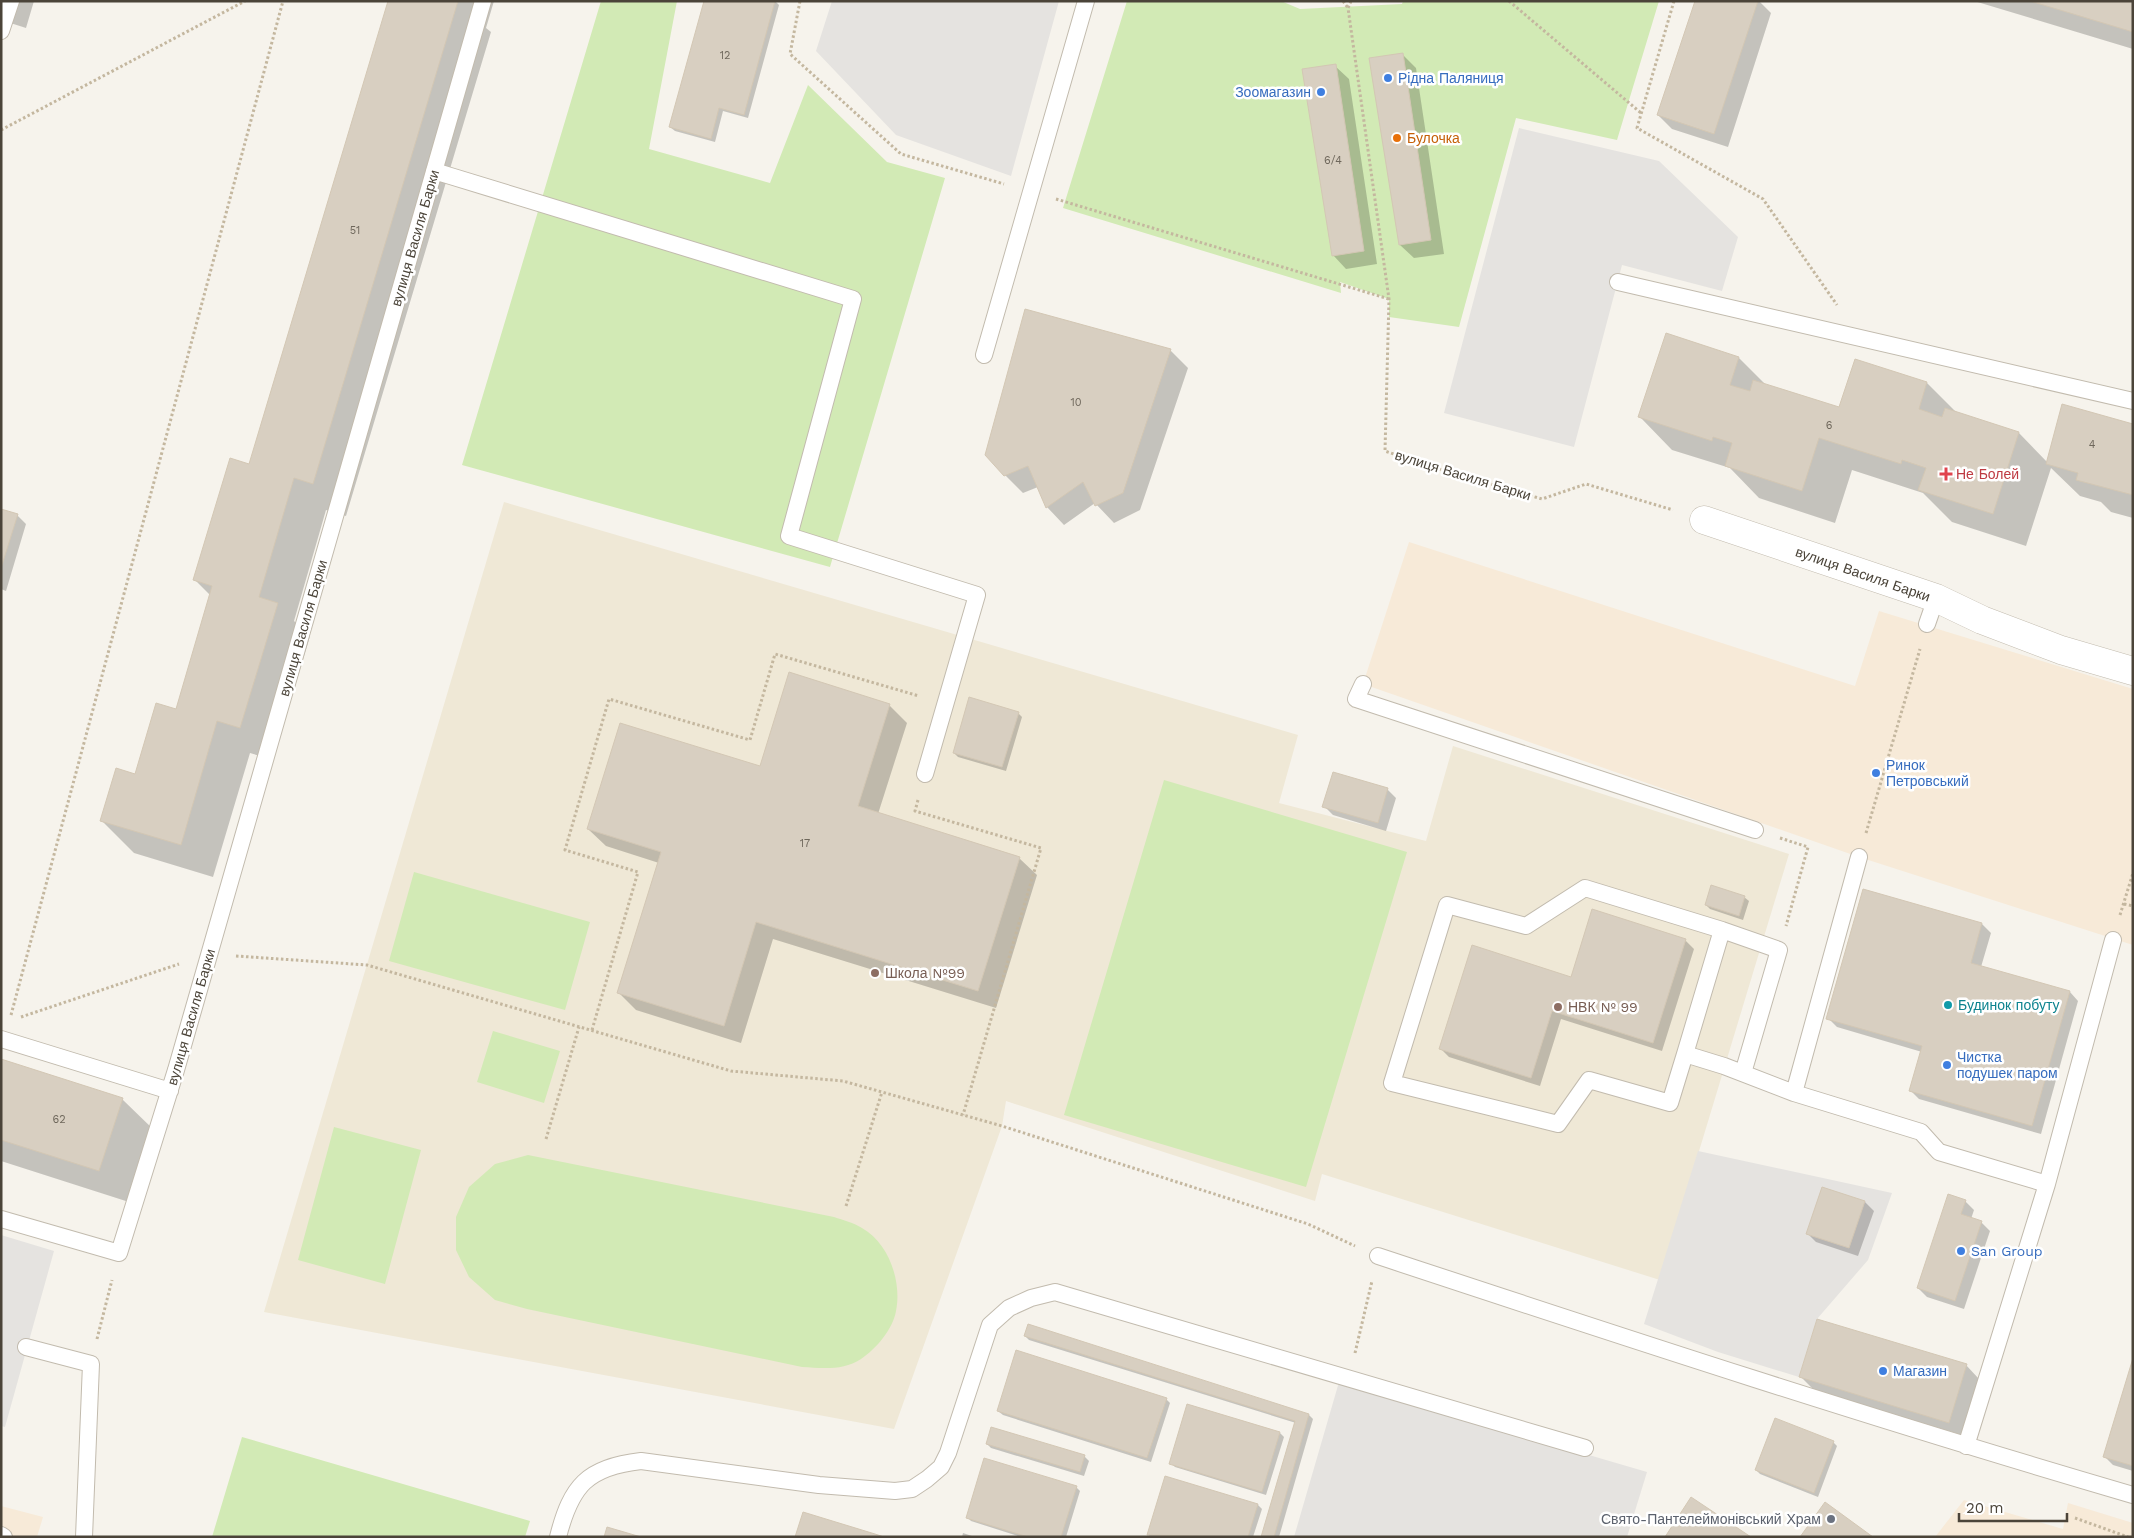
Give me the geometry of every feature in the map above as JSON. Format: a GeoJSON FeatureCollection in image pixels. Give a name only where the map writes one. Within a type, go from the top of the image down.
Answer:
{"type":"FeatureCollection","features":[{"type":"Feature","properties":{"kind":"street","name":"вулиця Василя Барки"},"geometry":{"type":"LineString","coordinates":[[1704,520],[1936,598],[1982,620],[2052,646],[2133,671]]}},
{"type":"Feature","properties":{"kind":"lane"},"geometry":{"type":"LineString","coordinates":[[1,31],[11,1]]}},
{"type":"Feature","properties":{"kind":"lane","name":"вулиця Василя Барки"},"geometry":{"type":"LineString","coordinates":[[119,1253],[170,1091],[483,1]]}},
{"type":"Feature","properties":{"kind":"lane"},"geometry":{"type":"LineString","coordinates":[[984,354],[1086,1]]}},
{"type":"Feature","properties":{"kind":"lane"},"geometry":{"type":"LineString","coordinates":[[434,171],[853,299],[789,536],[977,595],[963,637],[946,704],[925,774]]}},
{"type":"Feature","properties":{"kind":"lane"},"geometry":{"type":"LineString","coordinates":[[1618,282],[2133,401]]}},
{"type":"Feature","properties":{"kind":"lane"},"geometry":{"type":"LineString","coordinates":[[1927,624],[1936,598]]}},
{"type":"Feature","properties":{"kind":"lane"},"geometry":{"type":"LineString","coordinates":[[1363,684],[1356,699],[1756,830]]}},
{"type":"Feature","properties":{"kind":"lane"},"geometry":{"type":"LineString","coordinates":[[1794,1093],[1859,857]]}},
{"type":"Feature","properties":{"kind":"lane"},"geometry":{"type":"LineString","coordinates":[[1722,930],[1670,1103],[1589,1080],[1558,1124],[1392,1083],[1447,905],[1526,926],[1585,888],[1722,930],[1779,950],[1743,1073]]}},
{"type":"Feature","properties":{"kind":"lane"},"geometry":{"type":"LineString","coordinates":[[1966,1446],[2047,1184],[2113,940]]}},
{"type":"Feature","properties":{"kind":"lane"},"geometry":{"type":"LineString","coordinates":[[1,1038],[170,1091]]}},
{"type":"Feature","properties":{"kind":"lane"},"geometry":{"type":"LineString","coordinates":[[1685,1054],[1743,1073],[1794,1093],[1921,1132],[1939,1152],[2047,1184]]}},
{"type":"Feature","properties":{"kind":"lane"},"geometry":{"type":"LineString","coordinates":[[1,1219],[119,1253]]}},
{"type":"Feature","properties":{"kind":"lane"},"geometry":{"type":"LineString","coordinates":[[1378,1256],[1712,1367],[1966,1446],[2133,1495]]}},
{"type":"Feature","properties":{"kind":"lane"},"geometry":{"type":"LineString","coordinates":[[558,1537],[574,1494],[591,1475],[616,1464],[641,1461],[819,1485],[895,1491],[912,1489],[941,1467],[948,1453],[990,1325],[1010,1308],[1031,1298],[1055,1292],[1585,1448]]}},
{"type":"Feature","properties":{"kind":"lane"},"geometry":{"type":"LineString","coordinates":[[26,1347],[91,1364],[84,1537]]}},
{"type":"Feature","properties":{"kind":"path"},"geometry":{"type":"LineString","coordinates":[[1,130],[246,1]]}},
{"type":"Feature","properties":{"kind":"path"},"geometry":{"type":"LineString","coordinates":[[283,1],[9,1021],[209,954],[367,965],[731,1071],[843,1081],[963,1115],[1308,1224],[1378,1256],[1361,1331]]}},
{"type":"Feature","properties":{"kind":"path"},"geometry":{"type":"LineString","coordinates":[[800,1],[790,54],[901,154],[1389,299]]}},
{"type":"Feature","properties":{"kind":"path"},"geometry":{"type":"LineString","coordinates":[[1343,1],[1348,8]]}},
{"type":"Feature","properties":{"kind":"path"},"geometry":{"type":"LineString","coordinates":[[1348,8],[1351,1]]}},
{"type":"Feature","properties":{"kind":"path"},"geometry":{"type":"LineString","coordinates":[[1509,1],[1641,113]]}},
{"type":"Feature","properties":{"kind":"path"},"geometry":{"type":"LineString","coordinates":[[1674,1],[1637,128],[1763,199],[1860,338]]}},
{"type":"Feature","properties":{"kind":"path","name":"вулиця Василя Барки"},"geometry":{"type":"LineString","coordinates":[[1348,8],[1389,299],[1385,451],[1425,465],[1542,499],[1586,484],[1704,520]]}},
{"type":"Feature","properties":{"kind":"path"},"geometry":{"type":"LineString","coordinates":[[1859,857],[1927,624]]}},
{"type":"Feature","properties":{"kind":"path"},"geometry":{"type":"LineString","coordinates":[[592,1030],[638,872],[565,850],[609,699],[750,740],[775,654],[946,704]]}},
{"type":"Feature","properties":{"kind":"path"},"geometry":{"type":"LineString","coordinates":[[925,774],[915,812],[1041,848],[963,1115]]}},
{"type":"Feature","properties":{"kind":"path"},"geometry":{"type":"LineString","coordinates":[[1756,830],[1808,847],[1779,950]]}},
{"type":"Feature","properties":{"kind":"path"},"geometry":{"type":"LineString","coordinates":[[2113,940],[2133,873]]}},
{"type":"Feature","properties":{"kind":"path"},"geometry":{"type":"LineString","coordinates":[[2124,904],[2133,906]]}},
{"type":"Feature","properties":{"kind":"path"},"geometry":{"type":"LineString","coordinates":[[546,1139],[579,1026]]}},
{"type":"Feature","properties":{"kind":"path"},"geometry":{"type":"LineString","coordinates":[[846,1206],[882,1092]]}},
{"type":"Feature","properties":{"kind":"path"},"geometry":{"type":"LineString","coordinates":[[91,1364],[119,1253]]}},
{"type":"Feature","properties":{"kind":"path"},"geometry":{"type":"LineString","coordinates":[[2075,1518],[2128,1537]]}},
{"type":"Feature","properties":{"kind":"shaded area"},"geometry":{"type":"Polygon","coordinates":[[[832,1],[1059,1],[1011,176],[896,135],[816,51],[832,1]]]}},
{"type":"Feature","properties":{"kind":"shaded area"},"geometry":{"type":"Polygon","coordinates":[[[1519,128],[1659,161],[1738,237],[1722,291],[1622,265],[1574,447],[1444,413],[1519,128]]]}},
{"type":"Feature","properties":{"kind":"shaded area","name":"Школа №99"},"geometry":{"type":"Polygon","coordinates":[[[504,502],[1298,735],[1279,803],[1426,841],[1453,746],[1789,854],[1660,1280],[1322,1174],[1315,1201],[1006,1101],[1002,1126],[894,1429],[264,1312],[504,502]]]}},
{"type":"Feature","properties":{"kind":"shaded area","name":"Ринок Петровський"},"geometry":{"type":"Polygon","coordinates":[[[1409,542],[1855,686],[1879,611],[2133,689],[2133,945],[1859,857],[1363,684],[1409,542]]]}},
{"type":"Feature","properties":{"kind":"shaded area"},"geometry":{"type":"Polygon","coordinates":[[[1698,1151],[1892,1193],[1868,1260],[1817,1319],[1799,1377],[1718,1352],[1644,1324],[1698,1151]]]}},
{"type":"Feature","properties":{"kind":"shaded area"},"geometry":{"type":"Polygon","coordinates":[[[1,1235],[54,1251],[5,1427],[1,1426],[1,1235]]]}},
{"type":"Feature","properties":{"kind":"shaded area"},"geometry":{"type":"Polygon","coordinates":[[[1339,1382],[1647,1472],[1627,1537],[1294,1537],[1339,1382]]]}},
{"type":"Feature","properties":{"kind":"shaded area"},"geometry":{"type":"Polygon","coordinates":[[[1964,1500],[2063,1529],[2068,1503],[2133,1523],[2133,1537],[1935,1537],[1964,1500]]]}},
{"type":"Feature","properties":{"kind":"shaded area"},"geometry":{"type":"Polygon","coordinates":[[[1,1506],[43,1517],[37,1537],[1,1537],[1,1506]]]}},
{"type":"Feature","properties":{"kind":"green space"},"geometry":{"type":"Polygon","coordinates":[[[601,1],[677,1],[649,149],[770,183],[808,85],[887,162],[945,178],[830,567],[462,465],[601,1]]]}},
{"type":"Feature","properties":{"kind":"green space"},"geometry":{"type":"Polygon","coordinates":[[[1127,1],[1281,1],[1300,9],[1402,4],[1403,1],[1659,1],[1617,140],[1516,118],[1459,327],[1389,317],[1389,299],[1340,282],[1341,293],[1063,208],[1127,1]]]}},
{"type":"Feature","properties":{"kind":"green space"},"geometry":{"type":"Polygon","coordinates":[[[1164,780],[1407,852],[1306,1187],[1064,1115],[1164,780]]]}},
{"type":"Feature","properties":{"kind":"green space"},"geometry":{"type":"Polygon","coordinates":[[[414,872],[590,922],[565,1010],[389,961],[414,872]]]}},
{"type":"Feature","properties":{"kind":"green space"},"geometry":{"type":"Polygon","coordinates":[[[493,1031],[560,1051],[544,1103],[477,1082],[493,1031]]]}},
{"type":"Feature","properties":{"kind":"green space"},"geometry":{"type":"Polygon","coordinates":[[[334,1127],[421,1150],[385,1284],[298,1260],[334,1127]]]}},
{"type":"Feature","properties":{"kind":"green space"},"geometry":{"type":"Polygon","coordinates":[[[528,1155],[834,1217],[856,1225],[880,1243],[891,1264],[897,1288],[897,1300],[896,1311],[891,1325],[883,1338],[861,1359],[840,1367],[817,1368],[802,1367],[527,1309],[495,1300],[469,1277],[456,1250],[456,1217],[469,1187],[495,1164],[528,1155]]]}},
{"type":"Feature","properties":{"kind":"green space"},"geometry":{"type":"Polygon","coordinates":[[[242,1437],[530,1521],[525,1537],[212,1537],[242,1437]]]}},
{"type":"Feature","properties":{"kind":"building"},"geometry":{"type":"Polygon","coordinates":[[[388,1],[458,1],[313,484],[294,478],[259,597],[278,603],[240,728],[217,721],[181,845],[100,821],[116,768],[135,774],[156,703],[176,709],[212,586],[193,580],[230,458],[249,464],[388,1]]]}},
{"type":"Feature","properties":{"kind":"building"},"geometry":{"type":"Polygon","coordinates":[[[704,1],[775,1],[744,115],[719,108],[711,139],[669,127],[704,1]]]}},
{"type":"Feature","properties":{"kind":"building"},"geometry":{"type":"Polygon","coordinates":[[[1695,1],[1758,1],[1714,134],[1657,115],[1695,1]]]}},
{"type":"Feature","properties":{"kind":"building"},"geometry":{"type":"Polygon","coordinates":[[[2030,1],[2133,1],[2133,32],[2030,1]]]}},
{"type":"Feature","properties":{"kind":"building"},"geometry":{"type":"Polygon","coordinates":[[[1403,53],[1431,240],[1399,245],[1369,58],[1403,53]]]}},
{"type":"Feature","properties":{"kind":"building"},"geometry":{"type":"Polygon","coordinates":[[[1336,64],[1364,251],[1332,256],[1302,69],[1336,64]]]}},
{"type":"Feature","properties":{"kind":"building"},"geometry":{"type":"Polygon","coordinates":[[[1025,309],[1171,349],[1123,493],[1095,506],[1083,482],[1046,508],[1028,466],[1004,476],[985,455],[1025,309]]]}},
{"type":"Feature","properties":{"kind":"building"},"geometry":{"type":"Polygon","coordinates":[[[1666,333],[1739,357],[1730,385],[1750,391],[1753,380],[1839,407],[1855,359],[1927,382],[1919,409],[1942,417],[1945,408],[2019,432],[1993,514],[1918,490],[1926,468],[1902,460],[1901,464],[1819,438],[1802,491],[1725,466],[1732,443],[1713,437],[1712,441],[1638,417],[1666,333]]]}},
{"type":"Feature","properties":{"kind":"building"},"geometry":{"type":"Polygon","coordinates":[[[2062,404],[2133,424],[2133,495],[2076,480],[2078,473],[2046,464],[2062,404]]]}},
{"type":"Feature","properties":{"kind":"building"},"geometry":{"type":"Polygon","coordinates":[[[1,509],[18,514],[1,568],[1,509]]]}},
{"type":"Feature","properties":{"kind":"building"},"geometry":{"type":"Polygon","coordinates":[[[789,672],[890,704],[858,806],[1020,857],[978,991],[756,922],[724,1026],[617,993],[661,852],[587,829],[620,723],[760,766],[789,672]]]}},
{"type":"Feature","properties":{"kind":"building"},"geometry":{"type":"Polygon","coordinates":[[[969,697],[1019,712],[1002,767],[953,753],[969,697]]]}},
{"type":"Feature","properties":{"kind":"building"},"geometry":{"type":"Polygon","coordinates":[[[1333,772],[1388,788],[1378,823],[1322,807],[1333,772]]]}},
{"type":"Feature","properties":{"kind":"building"},"geometry":{"type":"Polygon","coordinates":[[[1711,885],[1745,896],[1739,916],[1705,905],[1711,885]]]}},
{"type":"Feature","properties":{"kind":"building","name":"Будинок побуту"},"geometry":{"type":"Polygon","coordinates":[[[1863,889],[1982,923],[1971,963],[2070,991],[2032,1126],[1909,1091],[1922,1046],[1826,1019],[1863,889]]]}},
{"type":"Feature","properties":{"kind":"building"},"geometry":{"type":"Polygon","coordinates":[[[1592,909],[1686,939],[1653,1043],[1552,1011],[1531,1078],[1439,1049],[1472,945],[1571,977],[1592,909]]]}},
{"type":"Feature","properties":{"kind":"building"},"geometry":{"type":"Polygon","coordinates":[[[1,1059],[123,1098],[99,1171],[1,1140],[1,1059]]]}},
{"type":"Feature","properties":{"kind":"building"},"geometry":{"type":"Polygon","coordinates":[[[1822,1187],[1865,1201],[1849,1248],[1806,1234],[1822,1187]]]}},
{"type":"Feature","properties":{"kind":"building"},"geometry":{"type":"Polygon","coordinates":[[[1948,1194],[1966,1200],[1961,1214],[1982,1221],[1955,1301],[1917,1288],[1948,1194]]]}},
{"type":"Feature","properties":{"kind":"building","name":"Магазин"},"geometry":{"type":"Polygon","coordinates":[[[1817,1319],[1967,1364],[1949,1423],[1799,1377],[1817,1319]]]}},
{"type":"Feature","properties":{"kind":"building"},"geometry":{"type":"Polygon","coordinates":[[[1028,1324],[1309,1414],[1274,1537],[1261,1537],[1295,1421],[1024,1336],[1028,1324]]]}},
{"type":"Feature","properties":{"kind":"building"},"geometry":{"type":"Polygon","coordinates":[[[1016,1350],[1167,1398],[1147,1458],[997,1411],[1016,1350]]]}},
{"type":"Feature","properties":{"kind":"building"},"geometry":{"type":"Polygon","coordinates":[[[2133,1358],[2133,1466],[2103,1457],[2133,1358]]]}},
{"type":"Feature","properties":{"kind":"building"},"geometry":{"type":"Polygon","coordinates":[[[1187,1404],[1280,1432],[1262,1492],[1169,1464],[1187,1404]]]}},
{"type":"Feature","properties":{"kind":"building"},"geometry":{"type":"Polygon","coordinates":[[[1775,1418],[1834,1441],[1814,1493],[1755,1470],[1775,1418]]]}},
{"type":"Feature","properties":{"kind":"building"},"geometry":{"type":"Polygon","coordinates":[[[991,1427],[1085,1455],[1080,1472],[986,1444],[991,1427]]]}},
{"type":"Feature","properties":{"kind":"building"},"geometry":{"type":"Polygon","coordinates":[[[984,1458],[1077,1486],[1061,1537],[1028,1537],[966,1518],[984,1458]]]}},
{"type":"Feature","properties":{"kind":"building"},"geometry":{"type":"Polygon","coordinates":[[[1165,1476],[1258,1504],[1248,1537],[1147,1535],[1165,1476]]]}},
{"type":"Feature","properties":{"kind":"building"},"geometry":{"type":"Polygon","coordinates":[[[1691,1497],[1751,1537],[1665,1537],[1691,1497]]]}},
{"type":"Feature","properties":{"kind":"building","name":"Свято-Пантелеймонівський Храм"},"geometry":{"type":"Polygon","coordinates":[[[1825,1502],[1873,1537],[1800,1537],[1825,1502]]]}},
{"type":"Feature","properties":{"kind":"building"},"geometry":{"type":"Polygon","coordinates":[[[803,1512],[875,1534],[884,1537],[795,1537],[803,1512]]]}},
{"type":"Feature","properties":{"kind":"building"},"geometry":{"type":"Polygon","coordinates":[[[607,1527],[641,1537],[604,1537],[607,1527]]]}},
{"type":"Feature","properties":{"kind":"place","name":"Рідна Паляниця"},"geometry":{"type":"Point","coordinates":[1388,78]}},
{"type":"Feature","properties":{"kind":"place","name":"Зоомагазин"},"geometry":{"type":"Point","coordinates":[1321,92]}},
{"type":"Feature","properties":{"kind":"place","name":"Булочка"},"geometry":{"type":"Point","coordinates":[1397,138]}},
{"type":"Feature","properties":{"kind":"place","name":"Не Болей"},"geometry":{"type":"Point","coordinates":[1946,474]}},
{"type":"Feature","properties":{"kind":"place","name":"Ринок Петровський"},"geometry":{"type":"Point","coordinates":[1876,773]}},
{"type":"Feature","properties":{"kind":"place","name":"Школа №99"},"geometry":{"type":"Point","coordinates":[875,973]}},
{"type":"Feature","properties":{"kind":"place","name":"Будинок побуту"},"geometry":{"type":"Point","coordinates":[1948,1005]}},
{"type":"Feature","properties":{"kind":"place","name":"НВК № 99"},"geometry":{"type":"Point","coordinates":[1558,1007]}},
{"type":"Feature","properties":{"kind":"place","name":"Чистка подушек паром"},"geometry":{"type":"Point","coordinates":[1947,1065]}},
{"type":"Feature","properties":{"kind":"place","name":"San Group"},"geometry":{"type":"Point","coordinates":[1961,1251]}},
{"type":"Feature","properties":{"kind":"place","name":"Магазин"},"geometry":{"type":"Point","coordinates":[1883,1371]}},
{"type":"Feature","properties":{"kind":"place","name":"Свято-Пантелеймонівський Храм"},"geometry":{"type":"Point","coordinates":[1831,1519]}}]}
